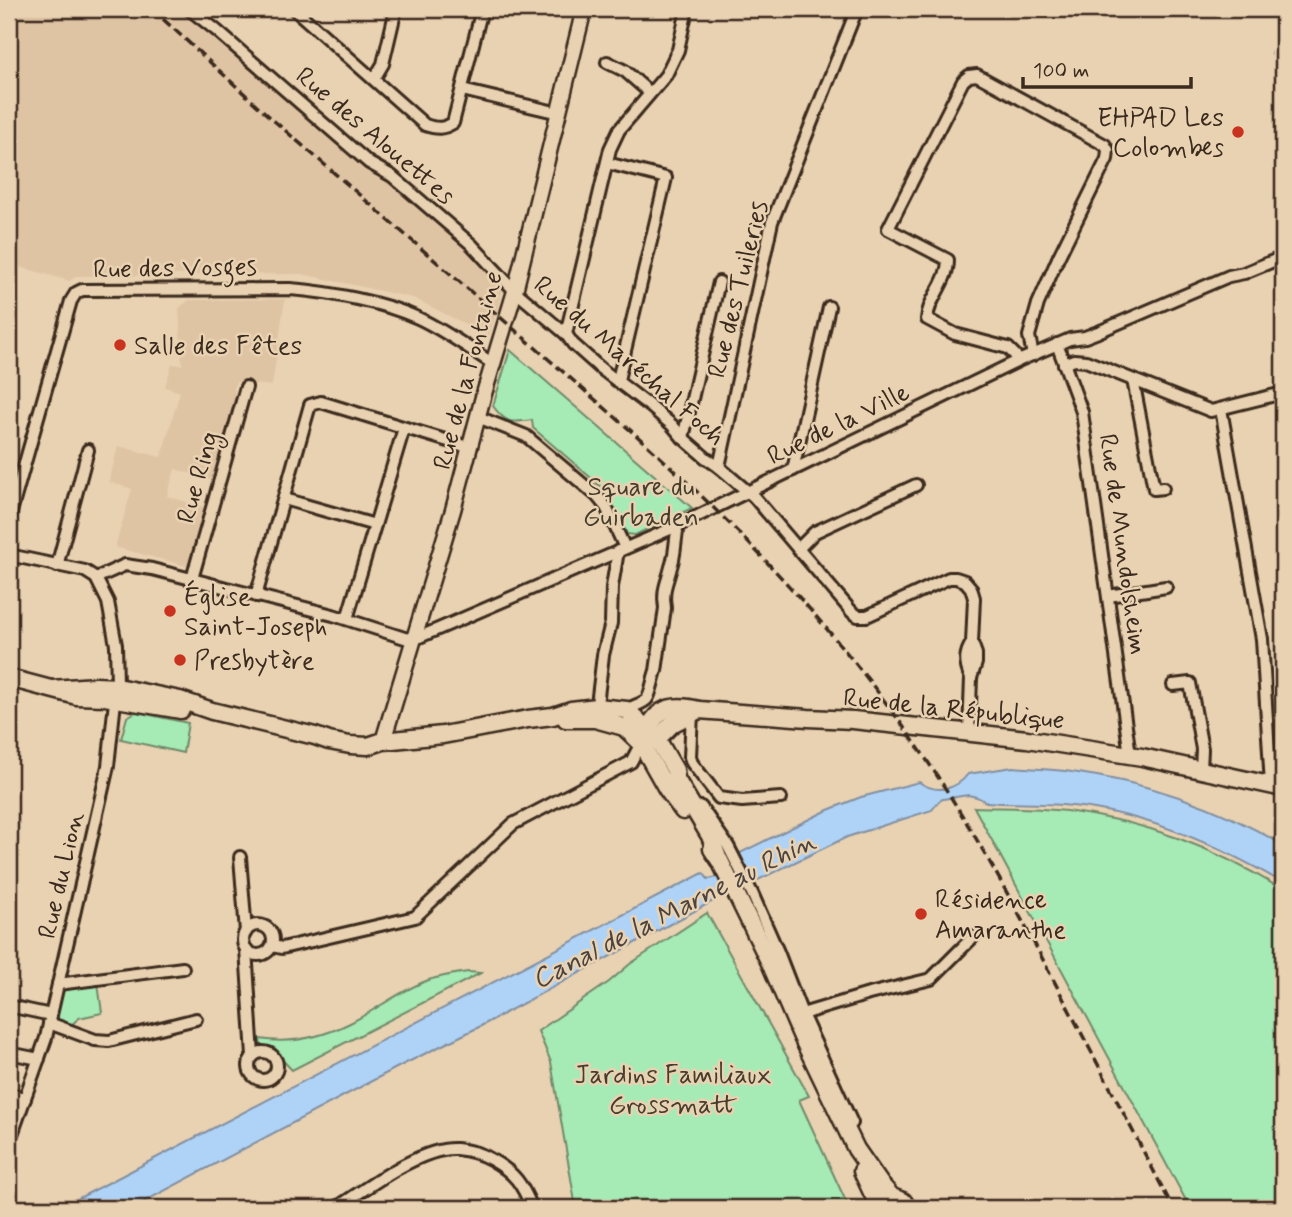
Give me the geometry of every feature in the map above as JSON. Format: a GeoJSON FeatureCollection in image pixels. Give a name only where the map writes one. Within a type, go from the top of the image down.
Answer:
{"type":"FeatureCollection","features":[{"type":"Feature","properties":{"kind":"main road"},"geometry":{"type":"LineString","coordinates":[[9,678],[52,689],[96,686],[116,693],[180,700],[212,711],[329,741],[368,746],[383,741],[443,735],[528,719],[553,716],[571,720],[596,713],[627,710],[676,770],[676,779],[745,896],[802,1037],[856,1149],[858,1162],[881,1203],[903,1201],[908,1208]]}},
{"type":"Feature","properties":{"kind":"main road","name":"Rue de la République"},"geometry":{"type":"LineString","coordinates":[[695,712],[853,720],[1027,739],[1130,755],[1277,787]]}},
{"type":"Feature","properties":{"kind":"main road"},"geometry":{"type":"LineString","coordinates":[[648,737],[695,712]]}},
{"type":"Feature","properties":{"kind":"main road"},"geometry":{"type":"LineString","coordinates":[[596,713],[648,737],[667,789],[723,856]]}},
{"type":"Feature","properties":{"kind":"street","name":"Rue des Alouettes"},"geometry":{"type":"LineString","coordinates":[[188,9],[203,19],[369,163],[392,176],[471,244],[515,290]]}},
{"type":"Feature","properties":{"kind":"street","name":"Rue des Alouettes"},"geometry":{"type":"LineString","coordinates":[[195,9],[203,19]]}},
{"type":"Feature","properties":{"kind":"street"},"geometry":{"type":"LineString","coordinates":[[294,9],[425,125],[436,129],[453,123],[482,9]]}},
{"type":"Feature","properties":{"kind":"street"},"geometry":{"type":"LineString","coordinates":[[374,79],[383,64],[396,9]]}},
{"type":"Feature","properties":{"kind":"street","name":"Rue de la Fontaine"},"geometry":{"type":"LineString","coordinates":[[383,741],[515,290],[584,9]]}},
{"type":"Feature","properties":{"kind":"street"},"geometry":{"type":"LineString","coordinates":[[566,334],[610,149],[619,130],[666,75],[678,50],[687,9]]}},
{"type":"Feature","properties":{"kind":"street","name":"Rue des Tuileries"},"geometry":{"type":"LineString","coordinates":[[719,467],[772,222],[857,9]]}},
{"type":"Feature","properties":{"kind":"street"},"geometry":{"type":"LineString","coordinates":[[607,62],[625,71],[650,93]]}},
{"type":"Feature","properties":{"kind":"street"},"geometry":{"type":"LineString","coordinates":[[1018,361],[1008,348],[957,335],[927,319],[927,311],[948,271],[948,260],[888,229],[963,80],[969,75],[978,75],[1105,145],[1108,150],[1107,159],[1038,304],[1029,336],[1033,355]]}},
{"type":"Feature","properties":{"kind":"street"},"geometry":{"type":"LineString","coordinates":[[462,90],[559,113]]}},
{"type":"Feature","properties":{"kind":"street"},"geometry":{"type":"LineString","coordinates":[[607,163],[666,178],[618,380]]}},
{"type":"Feature","properties":{"kind":"street","name":"Rue de la Ville"},"geometry":{"type":"LineString","coordinates":[[414,640],[675,527],[1018,361],[1070,339],[1098,332],[1229,276],[1244,273],[1283,257]]}},
{"type":"Feature","properties":{"kind":"street"},"geometry":{"type":"LineString","coordinates":[[682,438],[719,282]]}},
{"type":"Feature","properties":{"kind":"street","name":"Rue des Vosges"},"geometry":{"type":"LineString","coordinates":[[9,519],[71,301],[76,293],[82,290],[312,290],[379,304],[408,314],[436,328],[493,364]]}},
{"type":"Feature","properties":{"kind":"street","name":"Rue du Maréchal Foch"},"geometry":{"type":"LineString","coordinates":[[515,290],[600,368],[672,425],[682,438],[748,492],[845,605],[858,616],[867,616],[949,578],[965,581],[974,598],[972,643],[966,656],[971,678],[969,733]]}},
{"type":"Feature","properties":{"kind":"street"},"geometry":{"type":"LineString","coordinates":[[793,470],[829,307]]}},
{"type":"Feature","properties":{"kind":"street"},"geometry":{"type":"LineString","coordinates":[[1008,348],[1029,336]]}},
{"type":"Feature","properties":{"kind":"street","name":"Rue de Mundolsheim"},"geometry":{"type":"LineString","coordinates":[[1057,344],[1082,412],[1130,755]]}},
{"type":"Feature","properties":{"kind":"street"},"geometry":{"type":"LineString","coordinates":[[1064,364],[1074,360],[1086,361],[1211,411],[1283,393]]}},
{"type":"Feature","properties":{"kind":"street"},"geometry":{"type":"LineString","coordinates":[[1133,380],[1154,489],[1164,488]]}},
{"type":"Feature","properties":{"kind":"street","name":"Rue Ring"},"geometry":{"type":"LineString","coordinates":[[192,579],[246,387]]}},
{"type":"Feature","properties":{"kind":"street"},"geometry":{"type":"LineString","coordinates":[[256,596],[310,405],[321,402],[471,447]]}},
{"type":"Feature","properties":{"kind":"street"},"geometry":{"type":"LineString","coordinates":[[1220,410],[1262,639],[1277,787]]}},
{"type":"Feature","properties":{"kind":"street"},"geometry":{"type":"LineString","coordinates":[[478,417],[526,436],[597,496],[606,507],[622,550],[612,587],[612,612],[603,654],[596,713]]}},
{"type":"Feature","properties":{"kind":"street"},"geometry":{"type":"LineString","coordinates":[[346,619],[404,428]]}},
{"type":"Feature","properties":{"kind":"street"},"geometry":{"type":"LineString","coordinates":[[57,566],[88,450]]}},
{"type":"Feature","properties":{"kind":"street"},"geometry":{"type":"LineString","coordinates":[[798,549],[815,532],[915,485]]}},
{"type":"Feature","properties":{"kind":"street"},"geometry":{"type":"LineString","coordinates":[[284,499],[375,525]]}},
{"type":"Feature","properties":{"kind":"street"},"geometry":{"type":"LineString","coordinates":[[627,710],[649,696],[656,671],[665,608],[663,598],[677,532],[675,527]]}},
{"type":"Feature","properties":{"kind":"street"},"geometry":{"type":"LineString","coordinates":[[9,555],[85,571],[96,578],[125,565],[152,569],[346,619],[414,640]]}},
{"type":"Feature","properties":{"kind":"street","name":"Rue du Lion"},"geometry":{"type":"LineString","coordinates":[[9,1143],[50,1019],[108,766],[116,693],[116,645],[108,601],[96,578]]}},
{"type":"Feature","properties":{"kind":"street"},"geometry":{"type":"LineString","coordinates":[[1108,596],[1166,587]]}},
{"type":"Feature","properties":{"kind":"street"},"geometry":{"type":"LineString","coordinates":[[1173,685],[1190,683],[1202,749],[1201,770]]}},
{"type":"Feature","properties":{"kind":"street"},"geometry":{"type":"LineString","coordinates":[[695,712],[690,757],[719,798],[782,798]]}},
{"type":"Feature","properties":{"kind":"street"},"geometry":{"type":"LineString","coordinates":[[272,946],[282,948],[415,917],[513,824],[631,762],[648,737]]}},
{"type":"Feature","properties":{"kind":"street"},"geometry":{"type":"LineString","coordinates":[[240,857],[246,932]]}},
{"type":"Feature","properties":{"kind":"street"},"geometry":{"type":"LineString","coordinates":[[745,896],[783,963],[802,1014],[855,1129],[856,1149]]}},
{"type":"Feature","properties":{"kind":"street"},"geometry":{"type":"LineString","coordinates":[[246,949],[252,954],[267,953],[272,946],[273,936],[268,928],[258,925],[249,928],[243,940],[246,949],[253,1056]]}},
{"type":"Feature","properties":{"kind":"street"},"geometry":{"type":"LineString","coordinates":[[802,1014],[931,979],[974,937]]}},
{"type":"Feature","properties":{"kind":"street"},"geometry":{"type":"LineString","coordinates":[[58,984],[183,968]]}},
{"type":"Feature","properties":{"kind":"street"},"geometry":{"type":"LineString","coordinates":[[9,1006],[50,1019],[95,1040],[109,1041],[196,1019]]}},
{"type":"Feature","properties":{"kind":"street"},"geometry":{"type":"LineString","coordinates":[[9,1053],[38,1059]]}},
{"type":"Feature","properties":{"kind":"street"},"geometry":{"type":"LineString","coordinates":[[9,1093],[24,1099]]}},
{"type":"Feature","properties":{"kind":"street"},"geometry":{"type":"LineString","coordinates":[[336,1208],[408,1163],[440,1151],[456,1149],[482,1154],[508,1169],[523,1186],[532,1208]]}},
{"type":"Feature","properties":{"kind":"shaded area"},"geometry":{"type":"Polygon","coordinates":[[[9,9],[184,9],[362,165],[389,182],[473,256],[503,290],[489,336],[413,298],[302,274],[76,276],[70,281],[9,264],[9,9]]]}},
{"type":"Feature","properties":{"kind":"shaded area"},"geometry":{"type":"Polygon","coordinates":[[[285,299],[272,386],[236,382],[234,388],[237,403],[215,481],[175,469],[167,496],[207,508],[190,567],[115,547],[132,489],[109,482],[118,446],[161,457],[180,392],[165,387],[172,364],[182,365],[179,308],[189,300],[285,299]]]}},
{"type":"Feature","properties":{"kind":"green space"},"geometry":{"type":"Polygon","coordinates":[[[1280,9],[1283,9],[1283,59],[1272,54],[1280,9]]]}},
{"type":"Feature","properties":{"kind":"green space","name":"Square du Guirbaden"},"geometry":{"type":"Polygon","coordinates":[[[510,350],[692,508],[635,535],[627,534],[605,490],[533,428],[532,420],[510,421],[493,406],[510,350]]]}},
{"type":"Feature","properties":{"kind":"green space"},"geometry":{"type":"Polygon","coordinates":[[[136,712],[188,723],[183,753],[121,739],[127,717],[136,712]]]}},
{"type":"Feature","properties":{"kind":"green space"},"geometry":{"type":"Polygon","coordinates":[[[974,807],[1055,810],[1152,829],[1232,861],[1283,890],[1283,1208],[1190,1208],[974,807]]]}},
{"type":"Feature","properties":{"kind":"green space","name":"Jardins Familiaux Grossmatt"},"geometry":{"type":"Polygon","coordinates":[[[707,913],[809,1096],[799,1100],[849,1208],[576,1208],[551,1062],[538,1031],[609,982],[630,964],[707,913]]]}},
{"type":"Feature","properties":{"kind":"green space"},"geometry":{"type":"Polygon","coordinates":[[[468,972],[481,973],[292,1070],[273,1050],[261,1047],[260,1039],[295,1040],[328,1032],[350,1023],[426,981],[468,972]]]}},
{"type":"Feature","properties":{"kind":"green space"},"geometry":{"type":"Polygon","coordinates":[[[98,983],[102,1013],[79,1018],[69,1027],[54,1021],[61,989],[98,983]]]}},
{"type":"Feature","properties":{"kind":"water","name":"Canal de la Marne au Rhin"},"geometry":{"type":"Polygon","coordinates":[[[1013,767],[1100,776],[1154,789],[1208,808],[1283,845],[1283,883],[1204,842],[1120,814],[1062,805],[986,802],[968,795],[943,799],[932,810],[847,837],[758,880],[741,876],[731,880],[717,892],[713,901],[132,1208],[60,1208],[703,873],[708,879],[728,872],[738,864],[740,853],[828,810],[861,797],[919,782],[932,788],[952,787],[968,774],[1013,767]]]}},
{"type":"Feature","properties":{"kind":"railway"},"geometry":{"type":"LineString","coordinates":[[152,9],[272,119],[637,436],[716,510],[827,629],[894,714],[964,818],[999,878],[1173,1208]]}},
{"type":"Feature","properties":{"kind":"place","name":"EHPAD Les Colombes"},"geometry":{"type":"Point","coordinates":[1238,132]}},
{"type":"Feature","properties":{"kind":"place","name":"Salle des Fêtes"},"geometry":{"type":"Point","coordinates":[120,345]}},
{"type":"Feature","properties":{"kind":"place","name":"Église Saint-Joseph"},"geometry":{"type":"Point","coordinates":[170,611]}},
{"type":"Feature","properties":{"kind":"place","name":"Presbytère"},"geometry":{"type":"Point","coordinates":[180,660]}},
{"type":"Feature","properties":{"kind":"place","name":"Résidence Amaranthe"},"geometry":{"type":"Point","coordinates":[921,914]}}]}
